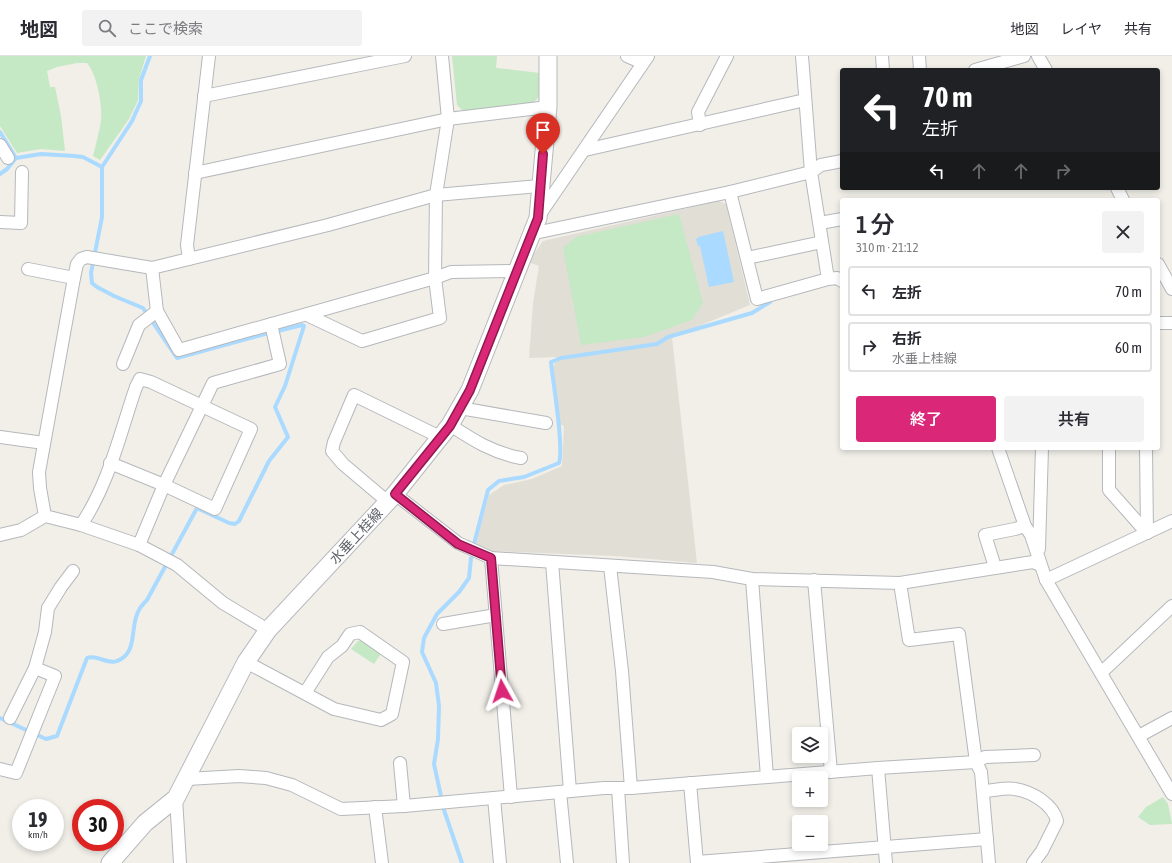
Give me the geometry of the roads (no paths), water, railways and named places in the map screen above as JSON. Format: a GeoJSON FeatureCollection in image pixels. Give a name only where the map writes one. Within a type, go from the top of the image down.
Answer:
{"type":"FeatureCollection","features":[{"type":"Feature","properties":{"kind":"main road","name":"水垂上桂線"},"geometry":{"type":"LineString","coordinates":[[110,863],[145,823],[176,798],[246,662],[268,630],[391,498],[445,431],[470,390],[530,234],[538,218],[539,186],[548,107],[548,56]]}},
{"type":"Feature","properties":{"kind":"street"},"geometry":{"type":"LineString","coordinates":[[189,259],[187,246],[209,56]]}},
{"type":"Feature","properties":{"kind":"street"},"geometry":{"type":"LineString","coordinates":[[204,96],[405,56]]}},
{"type":"Feature","properties":{"kind":"street"},"geometry":{"type":"LineString","coordinates":[[307,315],[362,341],[440,318],[435,278],[436,195],[448,119],[442,56]]}},
{"type":"Feature","properties":{"kind":"street"},"geometry":{"type":"LineString","coordinates":[[538,218],[645,59],[628,56]]}},
{"type":"Feature","properties":{"kind":"street"},"geometry":{"type":"LineString","coordinates":[[700,125],[698,112],[727,56]]}},
{"type":"Feature","properties":{"kind":"street"},"geometry":{"type":"LineString","coordinates":[[802,56],[811,172],[828,279]]}},
{"type":"Feature","properties":{"kind":"street"},"geometry":{"type":"LineString","coordinates":[[882,56],[883,68]]}},
{"type":"Feature","properties":{"kind":"street"},"geometry":{"type":"LineString","coordinates":[[919,56],[920,68]]}},
{"type":"Feature","properties":{"kind":"street"},"geometry":{"type":"LineString","coordinates":[[982,68],[1024,56]]}},
{"type":"Feature","properties":{"kind":"street"},"geometry":{"type":"LineString","coordinates":[[1038,56],[1045,68]]}},
{"type":"Feature","properties":{"kind":"street"},"geometry":{"type":"LineString","coordinates":[[585,150],[805,100]]}},
{"type":"Feature","properties":{"kind":"street"},"geometry":{"type":"LineString","coordinates":[[195,172],[448,119],[548,107]]}},
{"type":"Feature","properties":{"kind":"street"},"geometry":{"type":"LineString","coordinates":[[0,145],[8,158]]}},
{"type":"Feature","properties":{"kind":"street"},"geometry":{"type":"LineString","coordinates":[[530,234],[730,192],[811,172],[821,165],[840,161]]}},
{"type":"Feature","properties":{"kind":"street"},"geometry":{"type":"LineString","coordinates":[[0,222],[21,223],[22,172]]}},
{"type":"Feature","properties":{"kind":"street"},"geometry":{"type":"LineString","coordinates":[[44,516],[39,472],[74,278],[78,262],[84,258],[93,256],[152,268],[328,225],[436,195],[539,186]]}},
{"type":"Feature","properties":{"kind":"street"},"geometry":{"type":"LineString","coordinates":[[730,192],[757,299],[828,279],[837,278],[840,280]]}},
{"type":"Feature","properties":{"kind":"street"},"geometry":{"type":"LineString","coordinates":[[820,223],[840,219]]}},
{"type":"Feature","properties":{"kind":"street"},"geometry":{"type":"LineString","coordinates":[[747,258],[822,242]]}},
{"type":"Feature","properties":{"kind":"street"},"geometry":{"type":"LineString","coordinates":[[152,268],[152,315],[179,350],[307,315],[451,272],[517,271]]}},
{"type":"Feature","properties":{"kind":"street"},"geometry":{"type":"LineString","coordinates":[[28,269],[74,278]]}},
{"type":"Feature","properties":{"kind":"street"},"geometry":{"type":"LineString","coordinates":[[1161,276],[1172,289]]}},
{"type":"Feature","properties":{"kind":"street"},"geometry":{"type":"LineString","coordinates":[[1161,276],[1172,299]]}},
{"type":"Feature","properties":{"kind":"street"},"geometry":{"type":"LineString","coordinates":[[123,364],[139,325],[152,315]]}},
{"type":"Feature","properties":{"kind":"street"},"geometry":{"type":"LineString","coordinates":[[1160,323],[1172,323]]}},
{"type":"Feature","properties":{"kind":"street"},"geometry":{"type":"LineString","coordinates":[[139,545],[164,485],[213,383],[280,364],[271,324]]}},
{"type":"Feature","properties":{"kind":"street"},"geometry":{"type":"LineString","coordinates":[[81,525],[100,494],[110,463],[136,387],[140,379],[152,382],[201,407],[251,429],[215,509],[164,485],[110,463]]}},
{"type":"Feature","properties":{"kind":"street"},"geometry":{"type":"LineString","coordinates":[[521,458],[489,449],[354,395],[334,442],[332,452],[344,464],[458,544],[491,558],[712,572],[752,579],[900,582],[1040,561]]}},
{"type":"Feature","properties":{"kind":"street"},"geometry":{"type":"LineString","coordinates":[[460,408],[546,423]]}},
{"type":"Feature","properties":{"kind":"street"},"geometry":{"type":"LineString","coordinates":[[0,437],[44,443]]}},
{"type":"Feature","properties":{"kind":"street"},"geometry":{"type":"LineString","coordinates":[[999,450],[1024,526],[1031,535],[1046,580],[1102,672],[1172,794]]}},
{"type":"Feature","properties":{"kind":"street"},"geometry":{"type":"LineString","coordinates":[[1040,561],[1042,450]]}},
{"type":"Feature","properties":{"kind":"street"},"geometry":{"type":"LineString","coordinates":[[1109,450],[1108,490],[1147,533]]}},
{"type":"Feature","properties":{"kind":"street"},"geometry":{"type":"LineString","coordinates":[[1146,450],[1147,533]]}},
{"type":"Feature","properties":{"kind":"street"},"geometry":{"type":"LineString","coordinates":[[0,536],[21,530],[44,516],[81,525],[139,545],[167,560],[223,603],[268,630]]}},
{"type":"Feature","properties":{"kind":"street"},"geometry":{"type":"LineString","coordinates":[[1046,580],[1172,521]]}},
{"type":"Feature","properties":{"kind":"street"},"geometry":{"type":"LineString","coordinates":[[995,567],[985,535],[1024,526]]}},
{"type":"Feature","properties":{"kind":"street"},"geometry":{"type":"LineString","coordinates":[[491,558],[511,797]]}},
{"type":"Feature","properties":{"kind":"street"},"geometry":{"type":"LineString","coordinates":[[552,562],[565,792],[566,863]]}},
{"type":"Feature","properties":{"kind":"street"},"geometry":{"type":"LineString","coordinates":[[610,566],[622,671],[631,788]]}},
{"type":"Feature","properties":{"kind":"street"},"geometry":{"type":"LineString","coordinates":[[10,718],[35,668],[45,632],[48,608],[73,571]]}},
{"type":"Feature","properties":{"kind":"street"},"geometry":{"type":"LineString","coordinates":[[752,579],[767,777]]}},
{"type":"Feature","properties":{"kind":"street"},"geometry":{"type":"LineString","coordinates":[[814,580],[831,772]]}},
{"type":"Feature","properties":{"kind":"street"},"geometry":{"type":"LineString","coordinates":[[900,582],[909,640],[959,634],[976,762],[982,772],[989,863]]}},
{"type":"Feature","properties":{"kind":"street"},"geometry":{"type":"LineString","coordinates":[[1102,672],[1172,607]]}},
{"type":"Feature","properties":{"kind":"street"},"geometry":{"type":"LineString","coordinates":[[443,624],[496,615]]}},
{"type":"Feature","properties":{"kind":"street"},"geometry":{"type":"LineString","coordinates":[[246,662],[334,709],[381,720],[392,714],[403,662],[360,632],[350,634],[342,646],[328,657],[305,693]]}},
{"type":"Feature","properties":{"kind":"street"},"geometry":{"type":"LineString","coordinates":[[0,769],[16,774],[56,676],[35,668]]}},
{"type":"Feature","properties":{"kind":"street"},"geometry":{"type":"LineString","coordinates":[[1139,736],[1172,718]]}},
{"type":"Feature","properties":{"kind":"street"},"geometry":{"type":"LineString","coordinates":[[187,779],[232,777],[266,778],[292,785],[341,809],[404,806],[565,792],[976,762],[985,757],[1034,755]]}},
{"type":"Feature","properties":{"kind":"street"},"geometry":{"type":"LineString","coordinates":[[400,763],[404,806]]}},
{"type":"Feature","properties":{"kind":"street"},"geometry":{"type":"LineString","coordinates":[[878,768],[886,863]]}},
{"type":"Feature","properties":{"kind":"street"},"geometry":{"type":"LineString","coordinates":[[690,783],[697,862],[987,839]]}},
{"type":"Feature","properties":{"kind":"street"},"geometry":{"type":"LineString","coordinates":[[618,788],[623,863]]}},
{"type":"Feature","properties":{"kind":"street"},"geometry":{"type":"LineString","coordinates":[[983,791],[1014,789],[1035,797],[1051,807],[1055,814],[1056,821],[1042,851],[1033,863]]}},
{"type":"Feature","properties":{"kind":"street"},"geometry":{"type":"LineString","coordinates":[[176,798],[180,863]]}},
{"type":"Feature","properties":{"kind":"street"},"geometry":{"type":"LineString","coordinates":[[494,798],[500,863]]}},
{"type":"Feature","properties":{"kind":"street"},"geometry":{"type":"LineString","coordinates":[[375,807],[382,863]]}},
{"type":"Feature","properties":{"kind":"water"},"geometry":{"type":"Polygon","coordinates":[[[723,231],[734,282],[709,287],[700,246],[698,246],[696,239],[698,237],[723,231]]]}},
{"type":"Feature","properties":{"kind":"waterway"},"geometry":{"type":"LineString","coordinates":[[102,167],[132,121],[141,101],[141,80],[150,56]]}},
{"type":"Feature","properties":{"kind":"waterway"},"geometry":{"type":"LineString","coordinates":[[0,132],[16,158]]}},
{"type":"Feature","properties":{"kind":"waterway"},"geometry":{"type":"LineString","coordinates":[[0,174],[7,169],[16,158],[41,154],[83,157],[102,167],[102,217],[91,273],[92,283],[114,296],[143,308],[177,358],[265,334]]}},
{"type":"Feature","properties":{"kind":"waterway"},"geometry":{"type":"LineString","coordinates":[[474,544],[488,490],[499,481],[524,477],[559,463],[559,429],[551,362],[561,358],[657,344],[668,337],[752,313],[770,302]]}},
{"type":"Feature","properties":{"kind":"waterway"},"geometry":{"type":"LineString","coordinates":[[0,718],[46,739],[57,736],[87,658],[94,657],[113,662],[124,657],[128,652],[131,646],[136,616],[147,600],[197,508],[229,523],[235,524],[239,521],[269,461],[288,437],[275,407],[285,386],[304,326],[302,325],[278,331]]}},
{"type":"Feature","properties":{"kind":"waterway"},"geometry":{"type":"LineString","coordinates":[[462,863],[444,810],[434,764],[438,739],[439,706],[436,683],[422,652],[424,638],[437,614],[459,592],[469,578],[471,558]]}}]}
